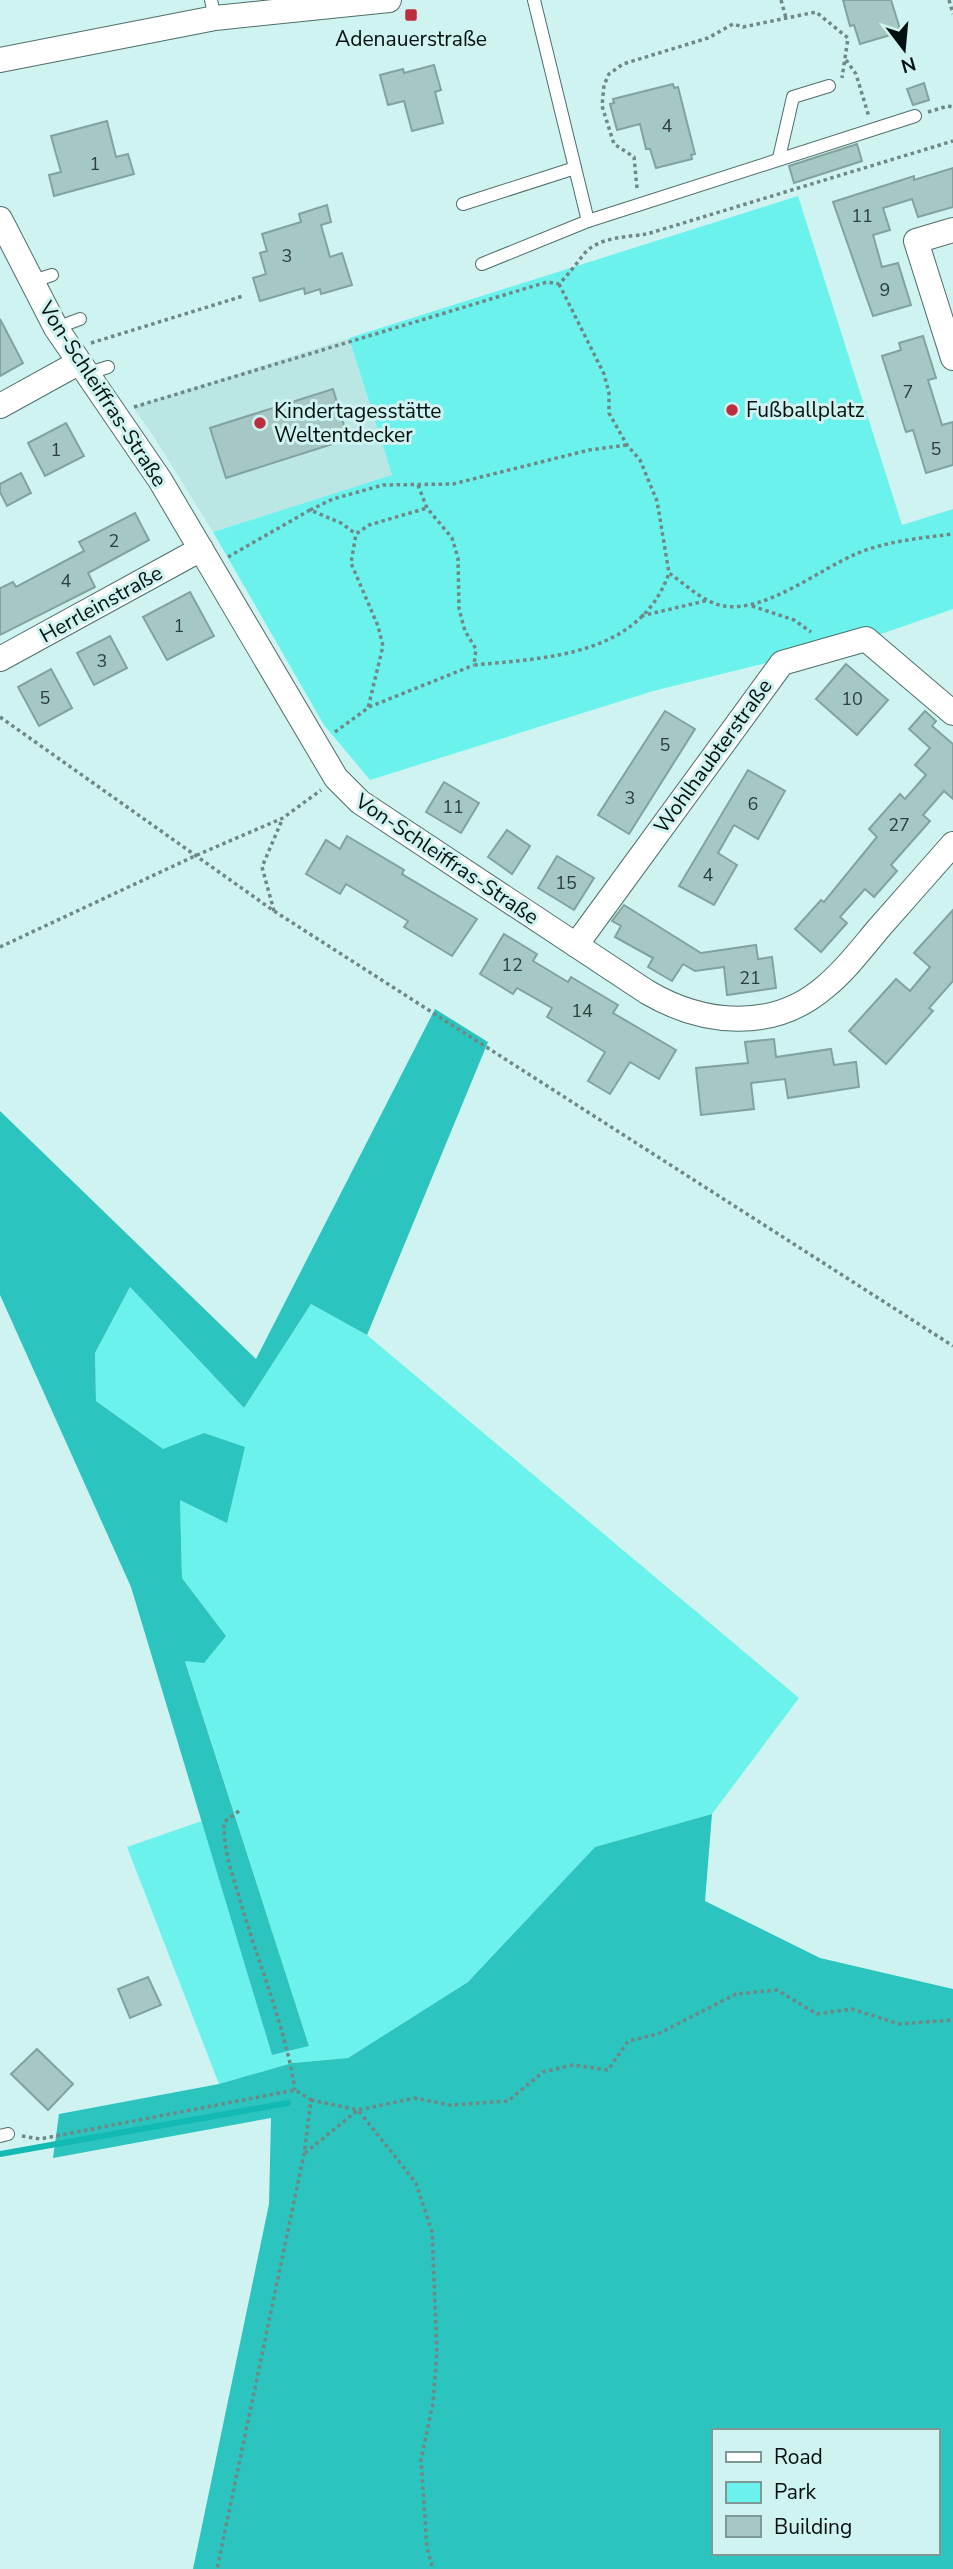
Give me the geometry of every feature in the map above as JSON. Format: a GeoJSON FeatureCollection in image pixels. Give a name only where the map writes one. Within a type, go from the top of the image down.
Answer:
{"type":"FeatureCollection","features":[{"type":"Feature","properties":{"kind":"street"},"geometry":{"type":"LineString","coordinates":[[0,60],[213,9],[389,0]]}},
{"type":"Feature","properties":{"kind":"street","name":"Von-Schleiffras-Straße"},"geometry":{"type":"LineString","coordinates":[[0,219],[41,278],[56,328],[86,364],[206,558],[336,778],[366,807],[576,945],[664,1002],[697,1016],[738,1020],[778,1013],[803,1003],[842,971],[953,844]]}},
{"type":"Feature","properties":{"kind":"street"},"geometry":{"type":"LineString","coordinates":[[953,230],[916,241],[953,358]]}},
{"type":"Feature","properties":{"kind":"street"},"geometry":{"type":"LineString","coordinates":[[0,406],[86,364]]}},
{"type":"Feature","properties":{"kind":"street","name":"Herrleinstraße"},"geometry":{"type":"LineString","coordinates":[[0,659],[206,558]]}},
{"type":"Feature","properties":{"kind":"street","name":"Wohlhaubterstraße"},"geometry":{"type":"LineString","coordinates":[[576,945],[782,663],[866,639],[953,713]]}},
{"type":"Feature","properties":{"kind":"lane"},"geometry":{"type":"LineString","coordinates":[[534,0],[588,221]]}},
{"type":"Feature","properties":{"kind":"lane"},"geometry":{"type":"LineString","coordinates":[[779,158],[793,97],[829,86]]}},
{"type":"Feature","properties":{"kind":"lane"},"geometry":{"type":"LineString","coordinates":[[482,264],[588,221],[915,116]]}},
{"type":"Feature","properties":{"kind":"lane"},"geometry":{"type":"LineString","coordinates":[[463,204],[576,168]]}},
{"type":"Feature","properties":{"kind":"lane"},"geometry":{"type":"LineString","coordinates":[[56,328],[80,319]]}},
{"type":"Feature","properties":{"kind":"path"},"geometry":{"type":"LineString","coordinates":[[781,0],[786,18]]}},
{"type":"Feature","properties":{"kind":"path"},"geometry":{"type":"LineString","coordinates":[[948,0],[953,14]]}},
{"type":"Feature","properties":{"kind":"path"},"geometry":{"type":"LineString","coordinates":[[639,204],[634,157],[614,144],[602,106],[604,85],[609,74],[623,64],[708,38],[733,24],[743,27],[816,12],[848,38],[841,80],[829,86]]}},
{"type":"Feature","properties":{"kind":"path"},"geometry":{"type":"LineString","coordinates":[[846,59],[856,74],[872,129]]}},
{"type":"Feature","properties":{"kind":"path"},"geometry":{"type":"LineString","coordinates":[[915,116],[948,106],[953,107]]}},
{"type":"Feature","properties":{"kind":"path"},"geometry":{"type":"LineString","coordinates":[[559,284],[575,268],[585,252],[600,242],[647,234],[953,141]]}},
{"type":"Feature","properties":{"kind":"path"},"geometry":{"type":"LineString","coordinates":[[116,413],[547,282],[559,284]]}},
{"type":"Feature","properties":{"kind":"path"},"geometry":{"type":"LineString","coordinates":[[315,746],[368,708],[474,665],[582,652],[608,640],[652,604],[669,573],[657,501],[640,460],[627,445],[609,414],[609,393],[604,374],[559,284]]}},
{"type":"Feature","properties":{"kind":"path"},"geometry":{"type":"LineString","coordinates":[[86,364],[243,296]]}},
{"type":"Feature","properties":{"kind":"path"},"geometry":{"type":"LineString","coordinates":[[206,558],[334,499],[383,485],[453,484],[589,450],[627,445]]}},
{"type":"Feature","properties":{"kind":"path"},"geometry":{"type":"LineString","coordinates":[[418,485],[427,508],[452,538],[458,558],[459,609],[465,631],[476,649],[474,665]]}},
{"type":"Feature","properties":{"kind":"path"},"geometry":{"type":"LineString","coordinates":[[368,708],[383,646],[378,626],[351,563],[356,534],[369,525],[427,508]]}},
{"type":"Feature","properties":{"kind":"path"},"geometry":{"type":"LineString","coordinates":[[310,510],[341,523],[356,534]]}},
{"type":"Feature","properties":{"kind":"path"},"geometry":{"type":"LineString","coordinates":[[750,605],[860,552],[901,541],[953,534]]}},
{"type":"Feature","properties":{"kind":"path"},"geometry":{"type":"LineString","coordinates":[[669,573],[709,600],[723,606],[750,605],[794,620]]}},
{"type":"Feature","properties":{"kind":"path"},"geometry":{"type":"LineString","coordinates":[[639,617],[709,600]]}},
{"type":"Feature","properties":{"kind":"path"},"geometry":{"type":"LineString","coordinates":[[0,717],[274,911],[953,1346]]}},
{"type":"Feature","properties":{"kind":"path"},"geometry":{"type":"LineString","coordinates":[[0,947],[283,818],[336,778]]}},
{"type":"Feature","properties":{"kind":"path"},"geometry":{"type":"LineString","coordinates":[[274,911],[262,867],[283,818]]}},
{"type":"Feature","properties":{"kind":"path"},"geometry":{"type":"LineString","coordinates":[[239,1811],[224,1822],[223,1843],[290,2055],[295,2090]]}},
{"type":"Feature","properties":{"kind":"path"},"geometry":{"type":"LineString","coordinates":[[4,2135],[40,2139],[295,2090],[311,2100],[358,2110],[415,2098],[450,2105],[508,2101],[543,2071],[573,2065],[608,2070],[628,2041],[658,2034],[736,1994],[778,1990],[817,2014],[852,2009],[900,2024],[953,2020]]}},
{"type":"Feature","properties":{"kind":"path"},"geometry":{"type":"LineString","coordinates":[[217,2569],[304,2154],[311,2100]]}},
{"type":"Feature","properties":{"kind":"path"},"geometry":{"type":"LineString","coordinates":[[304,2154],[358,2110]]}},
{"type":"Feature","properties":{"kind":"path"},"geometry":{"type":"LineString","coordinates":[[358,2110],[416,2183],[432,2232],[437,2352],[433,2403],[421,2460],[427,2548],[433,2569]]}},
{"type":"Feature","properties":{"kind":"shaded area","name":"Kindertagesstätte Weltentdecker"},"geometry":{"type":"Polygon","coordinates":[[[349,338],[392,475],[213,532],[133,407],[349,338]]]}},
{"type":"Feature","properties":{"kind":"shaded area"},"geometry":{"type":"Polygon","coordinates":[[[435,1009],[488,1042],[367,1335],[311,1304],[244,1408],[130,1287],[95,1353],[96,1401],[163,1449],[204,1433],[245,1447],[227,1523],[180,1500],[182,1578],[226,1636],[204,1663],[185,1661],[309,2046],[272,2055],[131,1587],[0,1295],[0,1111],[256,1359],[435,1009]]]}},
{"type":"Feature","properties":{"kind":"shaded area"},"geometry":{"type":"Polygon","coordinates":[[[712,1814],[705,1901],[820,1958],[953,1989],[953,2569],[193,2569],[269,2204],[271,2118],[53,2158],[59,2114],[219,2084],[292,2063],[348,2058],[468,1982],[595,1847],[712,1814]]]}},
{"type":"Feature","properties":{"kind":"green space"},"geometry":{"type":"Polygon","coordinates":[[[798,196],[902,525],[953,509],[953,609],[875,636],[653,691],[370,780],[324,725],[213,532],[392,475],[349,338],[798,196]]]}},
{"type":"Feature","properties":{"kind":"green space"},"geometry":{"type":"Polygon","coordinates":[[[130,1287],[244,1408],[311,1304],[367,1335],[799,1698],[712,1814],[595,1847],[468,1982],[348,2058],[292,2063],[219,2084],[127,1847],[202,1821],[272,2055],[309,2046],[185,1660],[226,1636],[182,1578],[180,1499],[204,1433],[164,1450],[96,1401],[95,1353],[130,1287]]]}},
{"type":"Feature","properties":{"kind":"building"},"geometry":{"type":"Polygon","coordinates":[[[843,0],[891,0],[900,29],[896,30],[897,33],[860,44],[854,25],[850,26],[843,0]]]}},
{"type":"Feature","properties":{"kind":"building"},"geometry":{"type":"Polygon","coordinates":[[[434,65],[441,90],[435,92],[443,123],[412,131],[404,101],[388,105],[380,75],[403,69],[404,73],[434,65]]]}},
{"type":"Feature","properties":{"kind":"building"},"geometry":{"type":"Polygon","coordinates":[[[924,83],[929,100],[913,105],[907,89],[924,83]]]}},
{"type":"Feature","properties":{"kind":"building"},"geometry":{"type":"Polygon","coordinates":[[[673,84],[674,88],[678,87],[695,154],[691,155],[692,159],[656,168],[650,149],[646,149],[640,124],[617,130],[610,104],[614,103],[613,99],[673,84]]]}},
{"type":"Feature","properties":{"kind":"building"},"geometry":{"type":"Polygon","coordinates":[[[107,121],[116,157],[128,154],[134,174],[54,196],[49,175],[61,172],[51,136],[107,121]]]}},
{"type":"Feature","properties":{"kind":"building"},"geometry":{"type":"Polygon","coordinates":[[[857,144],[862,161],[794,183],[789,166],[857,144]]]}},
{"type":"Feature","properties":{"kind":"building"},"geometry":{"type":"Polygon","coordinates":[[[953,168],[953,207],[918,217],[912,199],[883,208],[890,230],[873,235],[882,267],[898,263],[911,305],[873,316],[833,202],[914,176],[914,180],[953,168]]]}},
{"type":"Feature","properties":{"kind":"building"},"geometry":{"type":"Polygon","coordinates":[[[327,205],[331,222],[321,225],[330,257],[342,253],[352,285],[321,294],[320,289],[305,294],[304,288],[260,301],[253,278],[266,274],[260,253],[267,251],[262,234],[301,222],[299,214],[327,205]]]}},
{"type":"Feature","properties":{"kind":"building"},"geometry":{"type":"Polygon","coordinates":[[[0,319],[23,363],[0,376],[0,319]]]}},
{"type":"Feature","properties":{"kind":"building"},"geometry":{"type":"Polygon","coordinates":[[[923,336],[936,378],[928,380],[942,425],[953,422],[953,465],[926,473],[913,430],[906,432],[882,356],[901,350],[899,343],[923,336]]]}},
{"type":"Feature","properties":{"kind":"building"},"geometry":{"type":"Polygon","coordinates":[[[333,389],[348,439],[226,478],[210,428],[333,389]]]}},
{"type":"Feature","properties":{"kind":"building"},"geometry":{"type":"Polygon","coordinates":[[[66,423],[84,456],[45,476],[28,443],[66,423]]]}},
{"type":"Feature","properties":{"kind":"building"},"geometry":{"type":"Polygon","coordinates":[[[21,473],[31,493],[7,506],[0,492],[0,484],[21,473]]]}},
{"type":"Feature","properties":{"kind":"building"},"geometry":{"type":"Polygon","coordinates":[[[135,513],[149,540],[88,573],[95,587],[0,635],[0,588],[13,582],[16,587],[84,551],[79,542],[135,513]]]}},
{"type":"Feature","properties":{"kind":"building"},"geometry":{"type":"Polygon","coordinates":[[[190,592],[214,636],[167,660],[143,617],[190,592]]]}},
{"type":"Feature","properties":{"kind":"building"},"geometry":{"type":"Polygon","coordinates":[[[110,636],[127,668],[94,685],[77,653],[110,636]]]}},
{"type":"Feature","properties":{"kind":"building"},"geometry":{"type":"Polygon","coordinates":[[[846,664],[888,700],[857,735],[816,699],[846,664]]]}},
{"type":"Feature","properties":{"kind":"building"},"geometry":{"type":"Polygon","coordinates":[[[51,669],[72,708],[39,726],[18,687],[51,669]]]}},
{"type":"Feature","properties":{"kind":"building"},"geometry":{"type":"Polygon","coordinates":[[[665,711],[695,729],[629,834],[598,815],[665,711]]]}},
{"type":"Feature","properties":{"kind":"building"},"geometry":{"type":"Polygon","coordinates":[[[925,711],[936,721],[932,726],[953,744],[953,799],[944,791],[923,815],[930,821],[891,865],[897,871],[874,897],[865,889],[840,917],[847,923],[821,952],[795,929],[821,900],[824,902],[877,837],[869,829],[900,794],[905,799],[926,775],[915,765],[930,748],[909,729],[925,711]]]}},
{"type":"Feature","properties":{"kind":"building"},"geometry":{"type":"Polygon","coordinates":[[[748,770],[785,791],[758,839],[734,825],[718,853],[737,865],[714,905],[679,886],[748,770]]]}},
{"type":"Feature","properties":{"kind":"building"},"geometry":{"type":"Polygon","coordinates":[[[444,782],[479,803],[461,833],[426,812],[444,782]]]}},
{"type":"Feature","properties":{"kind":"building"},"geometry":{"type":"Polygon","coordinates":[[[507,830],[530,846],[512,874],[488,857],[507,830]]]}},
{"type":"Feature","properties":{"kind":"building"},"geometry":{"type":"Polygon","coordinates":[[[347,836],[404,870],[402,874],[477,919],[452,956],[404,927],[408,921],[346,884],[340,894],[306,874],[326,840],[340,849],[347,836]]]}},
{"type":"Feature","properties":{"kind":"building"},"geometry":{"type":"Polygon","coordinates":[[[557,856],[594,878],[574,910],[538,888],[557,856]]]}},
{"type":"Feature","properties":{"kind":"building"},"geometry":{"type":"Polygon","coordinates":[[[624,905],[701,953],[756,945],[758,959],[772,957],[776,988],[727,995],[724,967],[695,971],[683,964],[672,981],[648,967],[653,958],[615,937],[621,926],[612,921],[624,905]]]}},
{"type":"Feature","properties":{"kind":"building"},"geometry":{"type":"Polygon","coordinates":[[[953,910],[953,981],[929,1008],[933,1011],[886,1064],[849,1031],[896,979],[910,991],[930,967],[914,953],[953,910]]]}},
{"type":"Feature","properties":{"kind":"building"},"geometry":{"type":"Polygon","coordinates":[[[504,934],[537,954],[533,961],[568,982],[571,977],[618,1005],[613,1013],[676,1050],[659,1079],[630,1062],[610,1094],[588,1081],[605,1052],[547,1017],[552,1008],[517,988],[513,994],[480,974],[504,934]]]}},
{"type":"Feature","properties":{"kind":"building"},"geometry":{"type":"Polygon","coordinates":[[[774,1039],[776,1057],[831,1049],[834,1065],[856,1062],[859,1087],[788,1098],[785,1079],[751,1083],[754,1109],[701,1115],[696,1068],[748,1063],[745,1042],[774,1039]]]}},
{"type":"Feature","properties":{"kind":"building"},"geometry":{"type":"Polygon","coordinates":[[[148,1977],[161,2005],[130,2018],[118,1989],[148,1977]]]}},
{"type":"Feature","properties":{"kind":"building"},"geometry":{"type":"Polygon","coordinates":[[[37,2049],[73,2084],[48,2110],[11,2074],[37,2049]]]}},
{"type":"Feature","properties":{"kind":"waterway"},"geometry":{"type":"LineString","coordinates":[[0,2154],[288,2103]]}},
{"type":"Feature","properties":{"kind":"place","name":"Adenauerstraße"},"geometry":{"type":"Point","coordinates":[411,15]}},
{"type":"Feature","properties":{"kind":"place","name":"Fußballplatz"},"geometry":{"type":"Point","coordinates":[732,410]}},
{"type":"Feature","properties":{"kind":"place","name":"Kindertagesstätte Weltentdecker"},"geometry":{"type":"Point","coordinates":[260,423]}}]}
